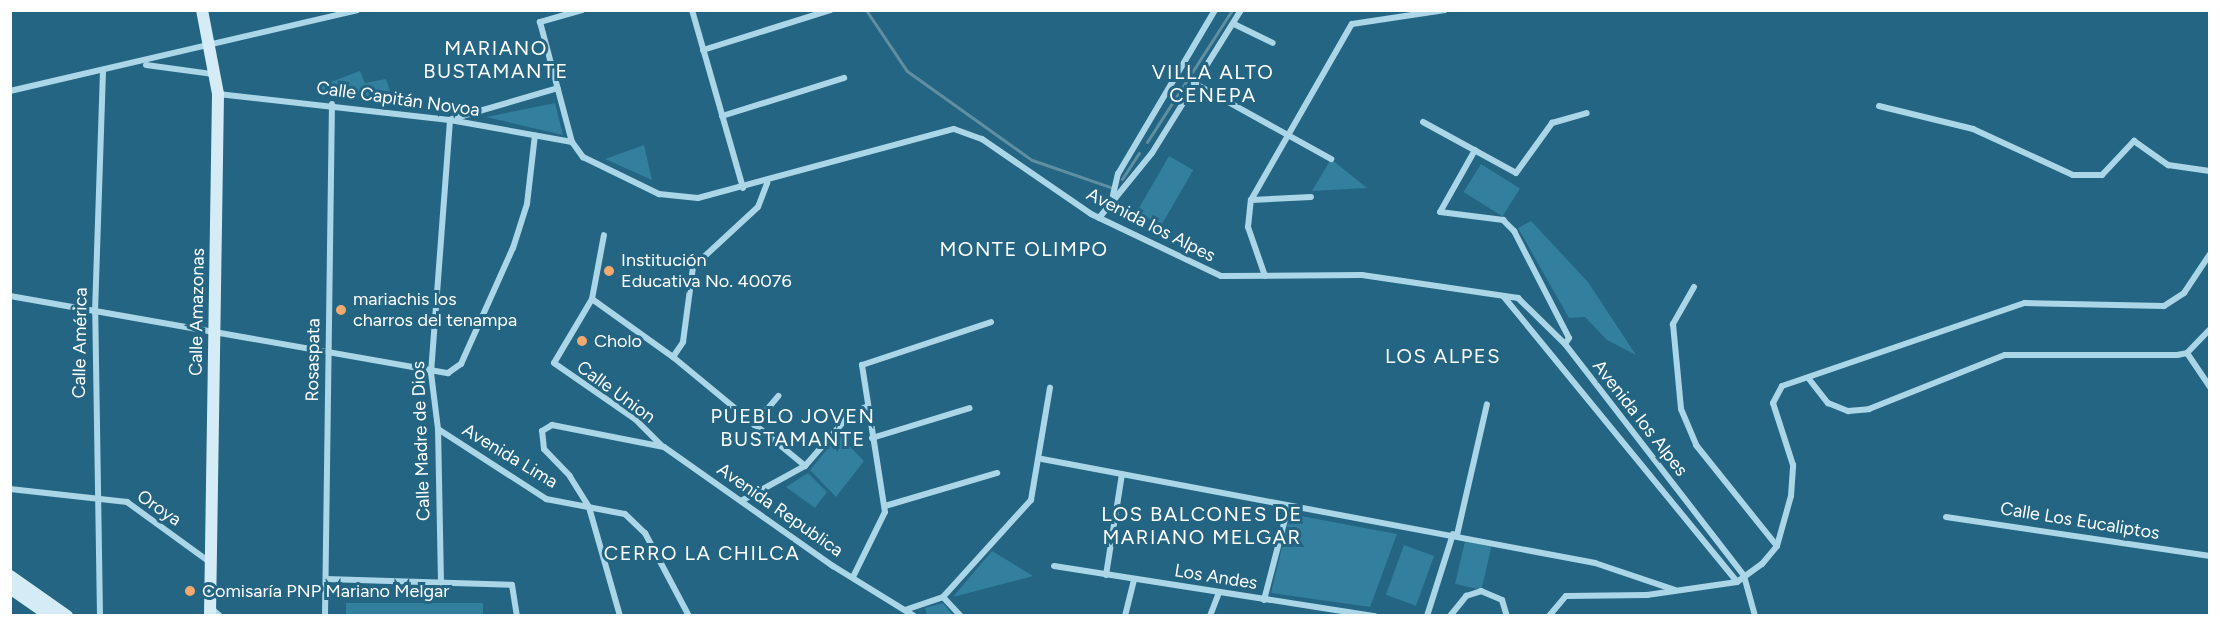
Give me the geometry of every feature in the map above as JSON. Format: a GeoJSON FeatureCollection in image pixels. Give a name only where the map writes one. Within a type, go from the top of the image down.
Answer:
{"type":"FeatureCollection","features":[{"type":"Feature","properties":{"kind":"street","name":"Calle Amazonas"},"geometry":{"type":"LineString","coordinates":[[202,10],[218,94],[210,612]]}},
{"type":"Feature","properties":{"kind":"street"},"geometry":{"type":"LineString","coordinates":[[10,91],[143,64],[357,10]]}},
{"type":"Feature","properties":{"kind":"street"},"geometry":{"type":"LineString","coordinates":[[572,142],[540,22],[582,10]]}},
{"type":"Feature","properties":{"kind":"street"},"geometry":{"type":"LineString","coordinates":[[692,10],[743,188]]}},
{"type":"Feature","properties":{"kind":"street"},"geometry":{"type":"LineString","coordinates":[[703,50],[831,10]]}},
{"type":"Feature","properties":{"kind":"street"},"geometry":{"type":"LineString","coordinates":[[1099,218],[1113,192],[1116,179],[1215,10]]}},
{"type":"Feature","properties":{"kind":"street"},"geometry":{"type":"LineString","coordinates":[[1113,192],[1130,183],[1241,10]]}},
{"type":"Feature","properties":{"kind":"street"},"geometry":{"type":"LineString","coordinates":[[1265,276],[1248,227],[1251,200],[1285,134],[1352,24],[1445,10]]}},
{"type":"Feature","properties":{"kind":"street"},"geometry":{"type":"LineString","coordinates":[[1234,24],[1273,43]]}},
{"type":"Feature","properties":{"kind":"street"},"geometry":{"type":"LineString","coordinates":[[143,64],[216,75]]}},
{"type":"Feature","properties":{"kind":"street","name":"Calle América"},"geometry":{"type":"LineString","coordinates":[[100,615],[94,498],[95,312],[103,71]]}},
{"type":"Feature","properties":{"kind":"street"},"geometry":{"type":"LineString","coordinates":[[722,116],[844,78]]}},
{"type":"Feature","properties":{"kind":"street"},"geometry":{"type":"LineString","coordinates":[[1194,83],[1331,159]]}},
{"type":"Feature","properties":{"kind":"street"},"geometry":{"type":"LineString","coordinates":[[450,120],[558,88]]}},
{"type":"Feature","properties":{"kind":"street","name":"Calle Capitán Novoa"},"geometry":{"type":"LineString","coordinates":[[218,94],[332,104],[450,120],[572,142]]}},
{"type":"Feature","properties":{"kind":"street","name":"Rosaspata"},"geometry":{"type":"LineString","coordinates":[[325,615],[332,104]]}},
{"type":"Feature","properties":{"kind":"street"},"geometry":{"type":"LineString","coordinates":[[1879,106],[1973,129],[2073,175],[2102,175],[2133,141],[2168,165],[2210,171]]}},
{"type":"Feature","properties":{"kind":"street"},"geometry":{"type":"LineString","coordinates":[[1423,122],[1516,173],[1552,123],[1587,113]]}},
{"type":"Feature","properties":{"kind":"street","name":"Calle Madre de Dios"},"geometry":{"type":"LineString","coordinates":[[441,583],[438,429],[431,373],[450,120]]}},
{"type":"Feature","properties":{"kind":"street","name":"Avenida los Alpes"},"geometry":{"type":"LineString","coordinates":[[572,142],[583,157],[658,194],[698,198],[767,183],[954,129],[981,139],[1099,218],[1221,276],[1362,275],[1501,295],[1530,305],[1566,344],[1744,576]]}},
{"type":"Feature","properties":{"kind":"street"},"geometry":{"type":"LineString","coordinates":[[10,296],[431,373],[453,371],[461,364],[513,248],[527,204],[535,135]]}},
{"type":"Feature","properties":{"kind":"street"},"geometry":{"type":"LineString","coordinates":[[1475,150],[1440,212],[1503,220],[1514,231],[1569,338],[1566,344]]}},
{"type":"Feature","properties":{"kind":"street"},"geometry":{"type":"LineString","coordinates":[[673,357],[683,342],[693,267],[758,207],[767,183]]}},
{"type":"Feature","properties":{"kind":"street"},"geometry":{"type":"LineString","coordinates":[[1251,200],[1311,197]]}},
{"type":"Feature","properties":{"kind":"street"},"geometry":{"type":"LineString","coordinates":[[604,235],[592,299],[673,357],[805,466]]}},
{"type":"Feature","properties":{"kind":"street"},"geometry":{"type":"LineString","coordinates":[[1550,615],[1566,596],[1676,590],[1737,582],[1777,546],[1791,496],[1793,465],[1774,396],[1782,386],[1809,379],[2025,303],[2172,303],[2210,254]]}},
{"type":"Feature","properties":{"kind":"street"},"geometry":{"type":"LineString","coordinates":[[1694,287],[1674,324],[1681,409],[1696,445],[1777,546]]}},
{"type":"Feature","properties":{"kind":"street","name":"Avenida los Alpes"},"geometry":{"type":"LineString","coordinates":[[1501,295],[1737,582]]}},
{"type":"Feature","properties":{"kind":"street","name":"Calle Union"},"geometry":{"type":"LineString","coordinates":[[592,299],[554,363],[635,419],[664,447]]}},
{"type":"Feature","properties":{"kind":"street"},"geometry":{"type":"LineString","coordinates":[[853,577],[883,524],[885,506],[866,407],[862,365],[991,322]]}},
{"type":"Feature","properties":{"kind":"street"},"geometry":{"type":"LineString","coordinates":[[1809,379],[1816,393],[1848,411],[1869,408],[2017,352],[2187,353],[2210,329]]}},
{"type":"Feature","properties":{"kind":"street"},"geometry":{"type":"LineString","coordinates":[[2187,353],[2210,387]]}},
{"type":"Feature","properties":{"kind":"street"},"geometry":{"type":"LineString","coordinates":[[905,610],[943,597],[1023,513],[1042,459],[1050,388]]}},
{"type":"Feature","properties":{"kind":"street"},"geometry":{"type":"LineString","coordinates":[[754,425],[778,396]]}},
{"type":"Feature","properties":{"kind":"street"},"geometry":{"type":"LineString","coordinates":[[1427,615],[1455,534],[1486,404]]}},
{"type":"Feature","properties":{"kind":"street"},"geometry":{"type":"LineString","coordinates":[[741,501],[805,466],[852,413],[866,407]]}},
{"type":"Feature","properties":{"kind":"street"},"geometry":{"type":"LineString","coordinates":[[872,438],[969,408]]}},
{"type":"Feature","properties":{"kind":"street","name":"Avenida Republica"},"geometry":{"type":"LineString","coordinates":[[589,507],[570,476],[544,450],[542,431],[560,425],[664,447],[853,577],[914,615]]}},
{"type":"Feature","properties":{"kind":"street","name":"Avenida Lima"},"geometry":{"type":"LineString","coordinates":[[438,429],[546,500],[589,507],[613,508],[636,522],[689,615]]}},
{"type":"Feature","properties":{"kind":"street"},"geometry":{"type":"LineString","coordinates":[[1042,459],[1288,508],[1455,534],[1595,563],[1676,590]]}},
{"type":"Feature","properties":{"kind":"street"},"geometry":{"type":"LineString","coordinates":[[885,506],[997,473]]}},
{"type":"Feature","properties":{"kind":"street"},"geometry":{"type":"LineString","coordinates":[[1106,575],[1122,474]]}},
{"type":"Feature","properties":{"kind":"street","name":"Oroya"},"geometry":{"type":"LineString","coordinates":[[10,489],[126,502],[212,563]]}},
{"type":"Feature","properties":{"kind":"street"},"geometry":{"type":"LineString","coordinates":[[589,507],[620,615]]}},
{"type":"Feature","properties":{"kind":"street"},"geometry":{"type":"LineString","coordinates":[[1264,600],[1288,508]]}},
{"type":"Feature","properties":{"kind":"street","name":"Calle Los Eucaliptos"},"geometry":{"type":"LineString","coordinates":[[1946,517],[2210,556]]}},
{"type":"Feature","properties":{"kind":"street","name":"Los Andes"},"geometry":{"type":"LineString","coordinates":[[1054,566],[1264,600],[1375,615]]}},
{"type":"Feature","properties":{"kind":"street"},"geometry":{"type":"LineString","coordinates":[[10,576],[67,615]]}},
{"type":"Feature","properties":{"kind":"street"},"geometry":{"type":"LineString","coordinates":[[1744,576],[1755,615]]}},
{"type":"Feature","properties":{"kind":"street"},"geometry":{"type":"LineString","coordinates":[[326,579],[512,585],[517,615]]}},
{"type":"Feature","properties":{"kind":"street"},"geometry":{"type":"LineString","coordinates":[[1125,615],[1134,580]]}},
{"type":"Feature","properties":{"kind":"street"},"geometry":{"type":"LineString","coordinates":[[10,588],[50,615]]}},
{"type":"Feature","properties":{"kind":"street"},"geometry":{"type":"LineString","coordinates":[[1450,615],[1467,596],[1481,591],[1502,600],[1507,615]]}},
{"type":"Feature","properties":{"kind":"street"},"geometry":{"type":"LineString","coordinates":[[1210,615],[1219,593]]}},
{"type":"Feature","properties":{"kind":"street"},"geometry":{"type":"LineString","coordinates":[[943,597],[961,615]]}},
{"type":"Feature","properties":{"kind":"street"},"geometry":{"type":"LineString","coordinates":[[210,612],[220,615]]}},
{"type":"Feature","properties":{"kind":"shaded area"},"geometry":{"type":"Polygon","coordinates":[[[360,71],[365,83],[386,79],[395,105],[315,88],[360,71]]]}},
{"type":"Feature","properties":{"kind":"shaded area"},"geometry":{"type":"Polygon","coordinates":[[[555,103],[563,135],[486,117],[555,103]]]}},
{"type":"Feature","properties":{"kind":"shaded area"},"geometry":{"type":"Polygon","coordinates":[[[644,145],[652,180],[605,159],[644,145]]]}},
{"type":"Feature","properties":{"kind":"shaded area"},"geometry":{"type":"Polygon","coordinates":[[[1169,156],[1193,170],[1161,225],[1137,211],[1169,156]]]}},
{"type":"Feature","properties":{"kind":"shaded area"},"geometry":{"type":"Polygon","coordinates":[[[1331,159],[1367,188],[1312,191],[1331,159]]]}},
{"type":"Feature","properties":{"kind":"shaded area"},"geometry":{"type":"Polygon","coordinates":[[[1481,164],[1520,188],[1503,216],[1464,192],[1481,164]]]}},
{"type":"Feature","properties":{"kind":"shaded area"},"geometry":{"type":"Polygon","coordinates":[[[1531,221],[1588,282],[1636,355],[1607,340],[1585,317],[1569,318],[1518,228],[1531,221]]]}},
{"type":"Feature","properties":{"kind":"shaded area"},"geometry":{"type":"Polygon","coordinates":[[[839,435],[864,461],[836,497],[810,470],[839,435]]]}},
{"type":"Feature","properties":{"kind":"shaded area"},"geometry":{"type":"Polygon","coordinates":[[[808,473],[827,492],[815,508],[786,487],[808,473]]]}},
{"type":"Feature","properties":{"kind":"shaded area"},"geometry":{"type":"Polygon","coordinates":[[[1290,514],[1397,534],[1370,607],[1271,593],[1290,514]]]}},
{"type":"Feature","properties":{"kind":"shaded area"},"geometry":{"type":"Polygon","coordinates":[[[1465,541],[1491,547],[1481,590],[1455,584],[1465,541]]]}},
{"type":"Feature","properties":{"kind":"shaded area"},"geometry":{"type":"Polygon","coordinates":[[[1404,545],[1434,556],[1416,606],[1386,595],[1404,545]]]}},
{"type":"Feature","properties":{"kind":"shaded area"},"geometry":{"type":"Polygon","coordinates":[[[992,551],[1033,576],[953,597],[992,551]]]}},
{"type":"Feature","properties":{"kind":"shaded area"},"geometry":{"type":"Polygon","coordinates":[[[346,603],[483,603],[483,615],[346,615],[346,603]]]}},
{"type":"Feature","properties":{"kind":"shaded area"},"geometry":{"type":"Polygon","coordinates":[[[943,603],[953,615],[927,615],[925,608],[943,603]]]}},
{"type":"Feature","properties":{"kind":"waterway"},"geometry":{"type":"LineString","coordinates":[[866,10],[907,71],[1032,160],[1110,187]]}},
{"type":"Feature","properties":{"kind":"waterway"},"geometry":{"type":"LineString","coordinates":[[1147,142],[1232,10]]}},
{"type":"Feature","properties":{"kind":"waterway"},"geometry":{"type":"LineString","coordinates":[[1122,179],[1139,153]]}},
{"type":"Feature","properties":{"kind":"place","name":"Institución Educativa No. 40076"},"geometry":{"type":"Point","coordinates":[609,271]}},
{"type":"Feature","properties":{"kind":"place","name":"mariachis los charros del tenampa"},"geometry":{"type":"Point","coordinates":[341,310]}},
{"type":"Feature","properties":{"kind":"place","name":"Cholo"},"geometry":{"type":"Point","coordinates":[582,341]}},
{"type":"Feature","properties":{"kind":"place","name":"Comisaría PNP Mariano Melgar"},"geometry":{"type":"Point","coordinates":[190,591]}},
{"type":"Feature","properties":{"kind":"district","name":"MARIANO BUSTAMANTE"},"geometry":{"type":"Point","coordinates":[496,60]}},
{"type":"Feature","properties":{"kind":"district","name":"VILLA ALTO CENEPA"},"geometry":{"type":"Point","coordinates":[1213,84]}},
{"type":"Feature","properties":{"kind":"district","name":"MONTE OLIMPO"},"geometry":{"type":"Point","coordinates":[1024,249]}},
{"type":"Feature","properties":{"kind":"district","name":"LOS ALPES"},"geometry":{"type":"Point","coordinates":[1443,356]}},
{"type":"Feature","properties":{"kind":"district","name":"PUEBLO JOVEN BUSTAMANTE"},"geometry":{"type":"Point","coordinates":[793,428]}},
{"type":"Feature","properties":{"kind":"district","name":"LOS BALCONES DE MARIANO MELGAR"},"geometry":{"type":"Point","coordinates":[1202,526]}},
{"type":"Feature","properties":{"kind":"district","name":"CERRO LA CHILCA"},"geometry":{"type":"Point","coordinates":[702,553]}}]}
